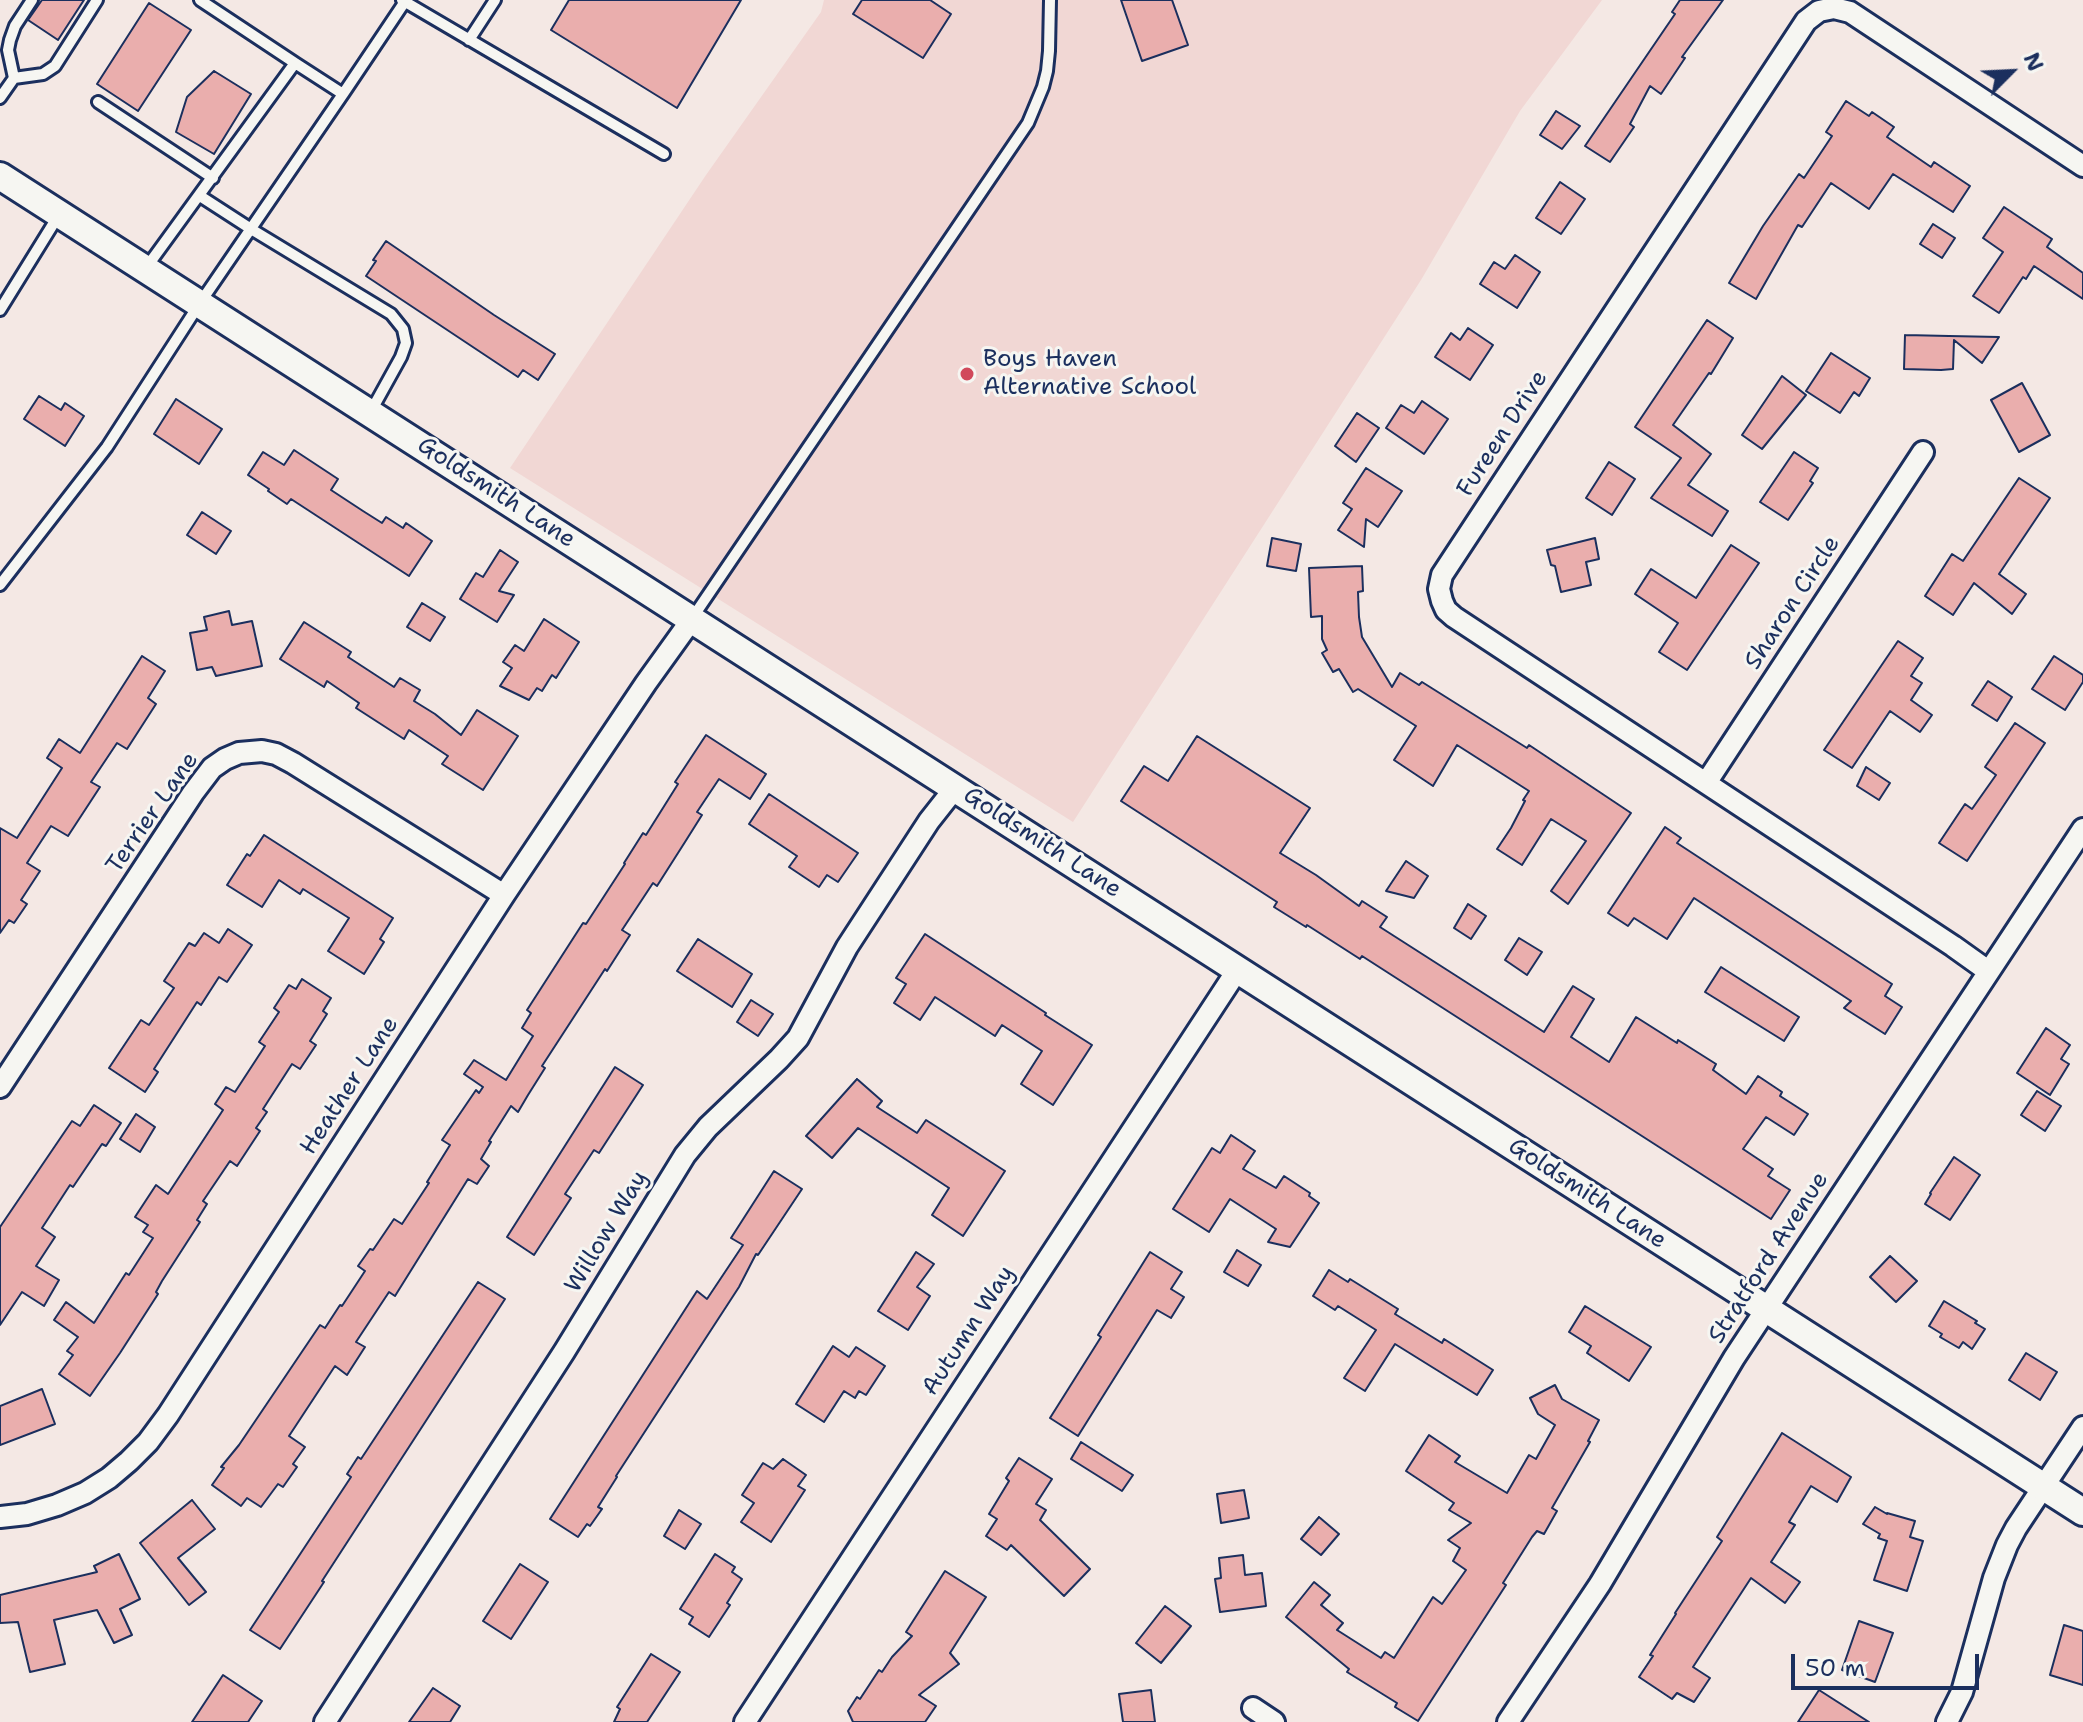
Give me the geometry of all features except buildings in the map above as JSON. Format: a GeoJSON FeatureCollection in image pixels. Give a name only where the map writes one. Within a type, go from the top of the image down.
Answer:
{"type":"FeatureCollection","features":[{"type":"Feature","properties":{"kind":"street","name":"Fureen Drive"},"geometry":{"type":"LineString","coordinates":[[1988,971],[1454,617],[1446,610],[1439,589],[1442,575],[1806,21],[1819,11],[1834,8],[1850,12],[2083,166]]}},
{"type":"Feature","properties":{"kind":"street","name":"Goldsmith Lane"},"geometry":{"type":"LineString","coordinates":[[0,176],[2083,1512]]}},
{"type":"Feature","properties":{"kind":"street","name":"Sharon Circle"},"geometry":{"type":"LineString","coordinates":[[1706,783],[1923,452]]}},
{"type":"Feature","properties":{"kind":"street","name":"Heather Lane"},"geometry":{"type":"LineString","coordinates":[[0,1517],[27,1514],[85,1493],[109,1478],[148,1442],[504,895],[692,619]]}},
{"type":"Feature","properties":{"kind":"street","name":"Terrier Lane"},"geometry":{"type":"LineString","coordinates":[[0,1087],[193,793],[212,768],[239,753],[262,751],[293,763],[504,895]]}},
{"type":"Feature","properties":{"kind":"street","name":"Willow Way"},"geometry":{"type":"LineString","coordinates":[[325,1722],[564,1352],[685,1155],[735,1099],[798,1038],[847,947],[929,821],[955,788]]}},
{"type":"Feature","properties":{"kind":"street","name":"Stratford Avenue"},"geometry":{"type":"LineString","coordinates":[[1508,1722],[1600,1584],[1734,1358],[2083,829]]}},
{"type":"Feature","properties":{"kind":"street","name":"Autumn Way"},"geometry":{"type":"LineString","coordinates":[[745,1722],[1238,969]]}},
{"type":"Feature","properties":{"kind":"street"},"geometry":{"type":"LineString","coordinates":[[1947,1722],[1962,1692],[1994,1578],[2007,1545],[2083,1427]]}},
{"type":"Feature","properties":{"kind":"street"},"geometry":{"type":"LineString","coordinates":[[1253,1708],[1274,1722]]}},
{"type":"Feature","properties":{"kind":"lane"},"geometry":{"type":"LineString","coordinates":[[0,98],[14,78],[8,50],[10,40],[32,0]]}},
{"type":"Feature","properties":{"kind":"lane"},"geometry":{"type":"LineString","coordinates":[[14,78],[43,74],[55,66],[97,0]]}},
{"type":"Feature","properties":{"kind":"lane"},"geometry":{"type":"LineString","coordinates":[[200,0],[343,94]]}},
{"type":"Feature","properties":{"kind":"lane"},"geometry":{"type":"LineString","coordinates":[[469,40],[495,0]]}},
{"type":"Feature","properties":{"kind":"lane"},"geometry":{"type":"LineString","coordinates":[[692,619],[1028,123],[1047,71],[1050,0]]}},
{"type":"Feature","properties":{"kind":"lane"},"geometry":{"type":"LineString","coordinates":[[0,585],[107,447],[200,303],[404,1],[664,154]]}},
{"type":"Feature","properties":{"kind":"lane"},"geometry":{"type":"LineString","coordinates":[[146,268],[295,63]]}},
{"type":"Feature","properties":{"kind":"lane"},"geometry":{"type":"LineString","coordinates":[[98,102],[213,178]]}},
{"type":"Feature","properties":{"kind":"lane"},"geometry":{"type":"LineString","coordinates":[[200,196],[391,314],[403,329],[406,343],[401,357],[370,413]]}},
{"type":"Feature","properties":{"kind":"lane"},"geometry":{"type":"LineString","coordinates":[[0,310],[60,213]]}},
{"type":"Feature","properties":{"kind":"shaded area","name":"Boys Haven Alternative School"},"geometry":{"type":"Polygon","coordinates":[[[824,0],[1602,0],[1520,111],[1421,280],[1073,822],[510,468],[706,175],[821,12],[824,0]]]}},
{"type":"Feature","properties":{"kind":"place","name":"Boys Haven Alternative School"},"geometry":{"type":"Point","coordinates":[967,374]}}]}
